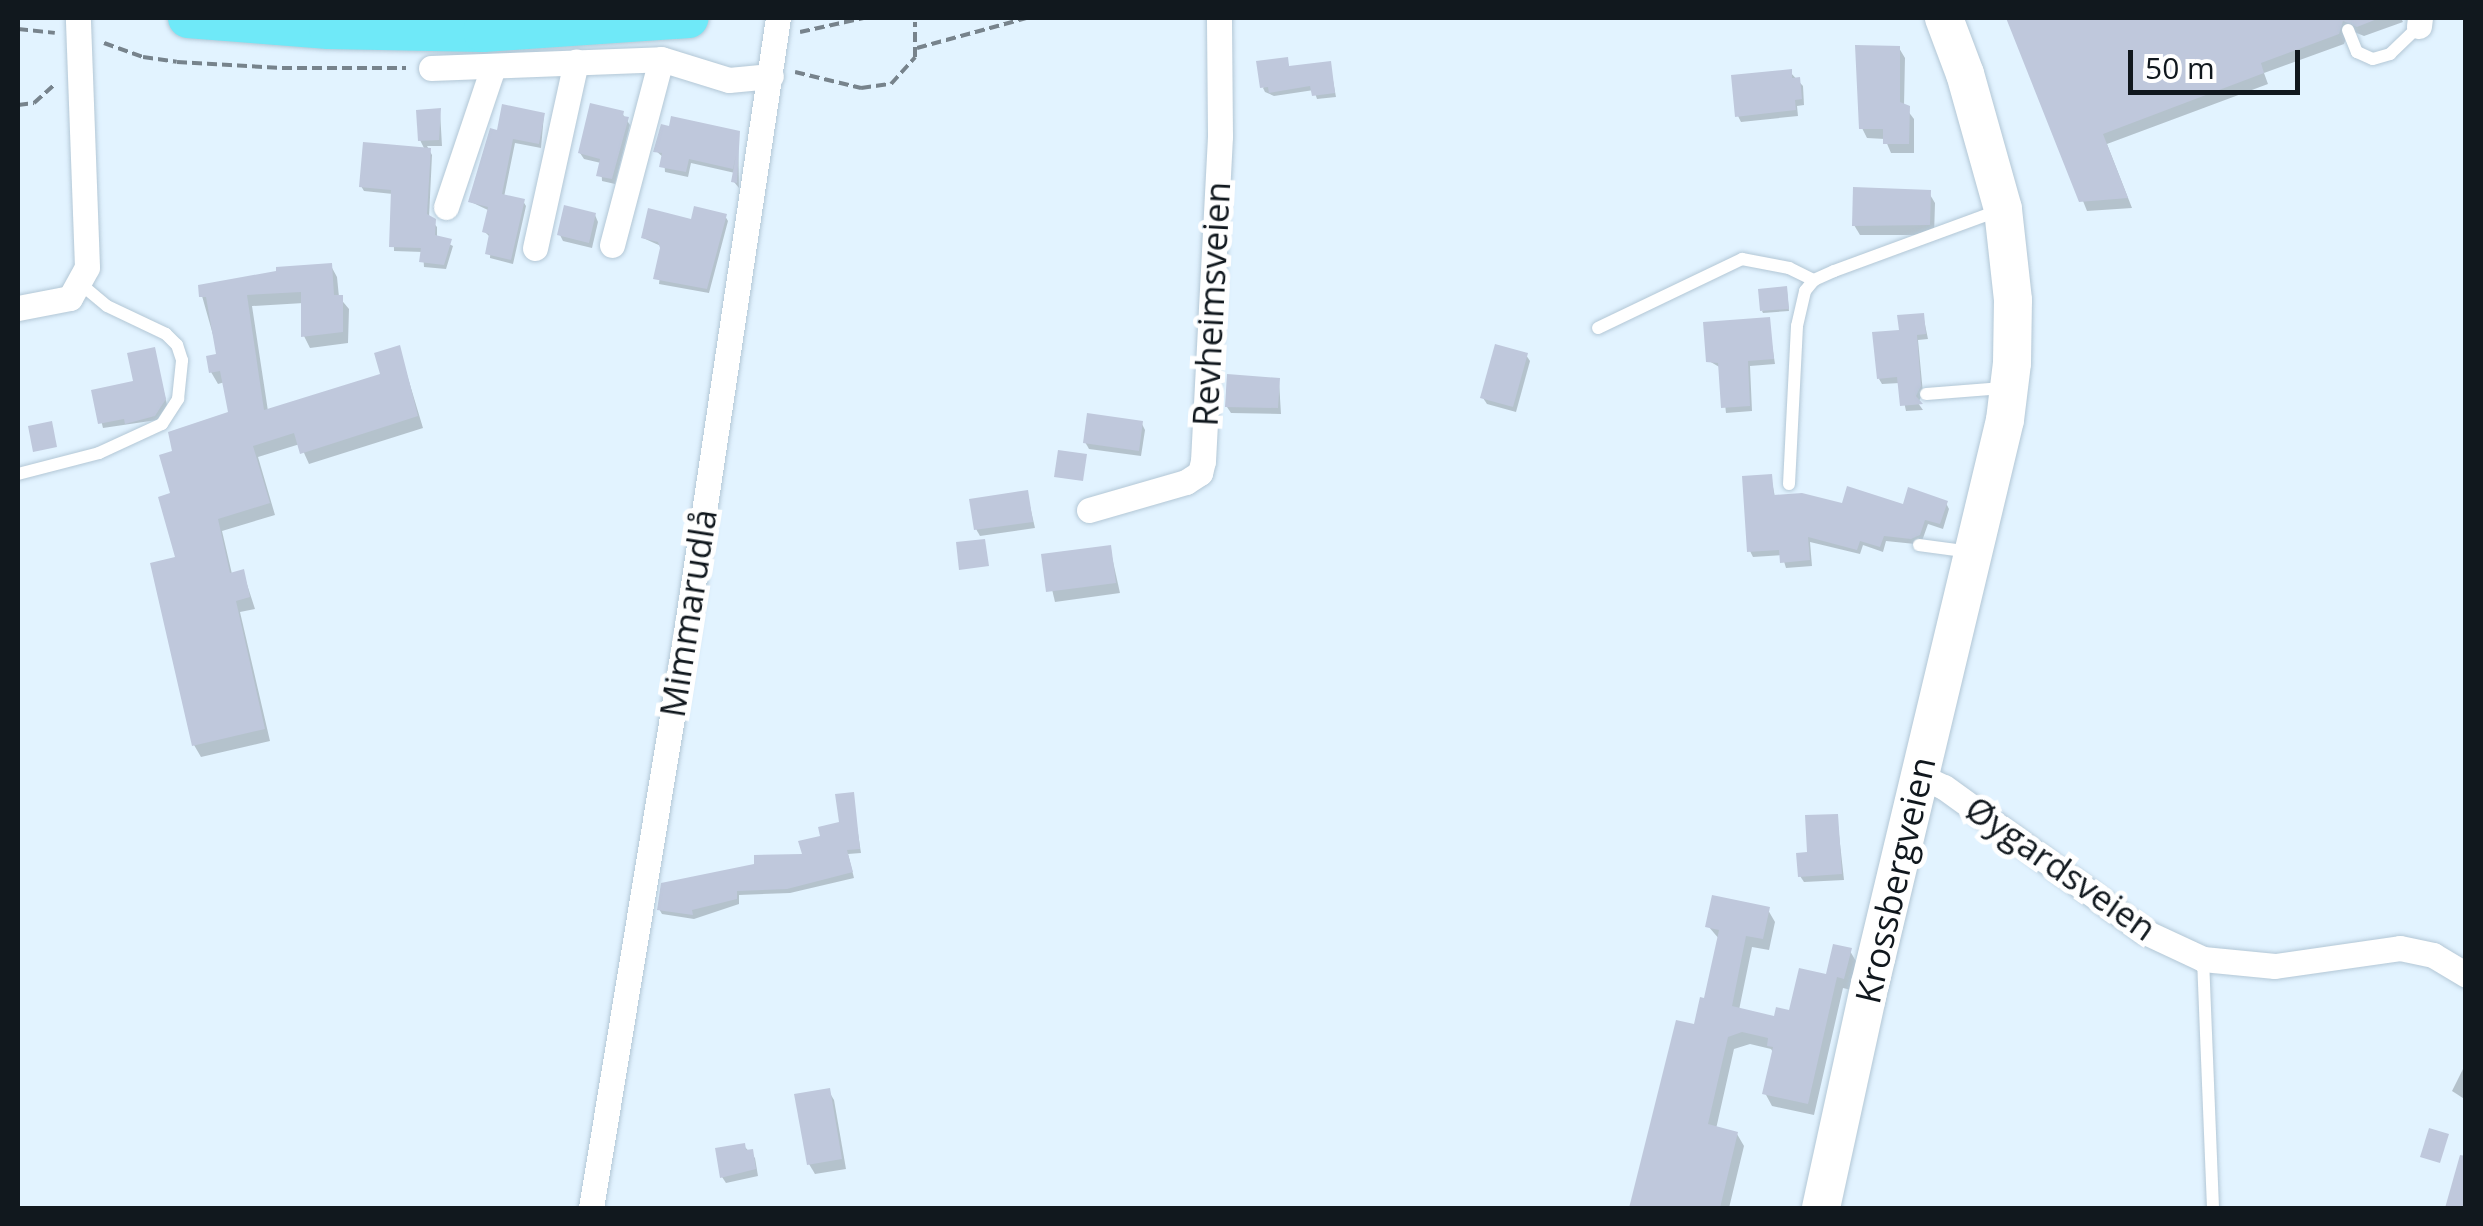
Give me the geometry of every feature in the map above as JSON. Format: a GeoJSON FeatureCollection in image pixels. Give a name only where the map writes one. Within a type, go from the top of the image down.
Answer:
{"type":"FeatureCollection","features":[{"type":"Feature","properties":{"kind":"main road"},"geometry":{"type":"LineString","coordinates":[[188,18],[329,29],[483,32],[689,18]]}},
{"type":"Feature","properties":{"kind":"street","name":"Mimmarudlå"},"geometry":{"type":"LineString","coordinates":[[591,1208],[778,18]]}},
{"type":"Feature","properties":{"kind":"street","name":"Revheimsveien"},"geometry":{"type":"LineString","coordinates":[[1089,510],[1186,482],[1200,473],[1220,136],[1219,18]]}},
{"type":"Feature","properties":{"kind":"street","name":"Krossbergveien"},"geometry":{"type":"LineString","coordinates":[[1822,1208],[2009,388],[2013,300],[2002,209],[1966,74],[1944,18]]}},
{"type":"Feature","properties":{"kind":"street"},"geometry":{"type":"LineString","coordinates":[[18,308],[70,298],[82,285],[88,267],[78,27]]}},
{"type":"Feature","properties":{"kind":"street"},"geometry":{"type":"LineString","coordinates":[[431,68],[661,58],[729,80],[771,76]]}},
{"type":"Feature","properties":{"kind":"street"},"geometry":{"type":"LineString","coordinates":[[612,246],[661,58]]}},
{"type":"Feature","properties":{"kind":"street"},"geometry":{"type":"LineString","coordinates":[[535,248],[576,61]]}},
{"type":"Feature","properties":{"kind":"street"},"geometry":{"type":"LineString","coordinates":[[446,206],[493,67]]}},
{"type":"Feature","properties":{"kind":"street","name":"Øygardsveien"},"geometry":{"type":"LineString","coordinates":[[1920,776],[1944,787],[2143,930],[2203,959],[2275,966],[2400,948],[2433,955],[2466,974]]}},
{"type":"Feature","properties":{"kind":"lane"},"geometry":{"type":"LineString","coordinates":[[2348,30],[2357,52],[2373,60],[2390,54],[2420,22]]}},
{"type":"Feature","properties":{"kind":"lane"},"geometry":{"type":"LineString","coordinates":[[1789,484],[1799,302],[1814,280],[2002,209]]}},
{"type":"Feature","properties":{"kind":"lane"},"geometry":{"type":"LineString","coordinates":[[1598,328],[1742,259],[1789,268],[1814,280]]}},
{"type":"Feature","properties":{"kind":"lane"},"geometry":{"type":"LineString","coordinates":[[18,474],[100,452],[162,424],[178,398],[182,360],[176,345],[166,334],[108,306],[82,285]]}},
{"type":"Feature","properties":{"kind":"lane"},"geometry":{"type":"LineString","coordinates":[[1926,394],[2009,388]]}},
{"type":"Feature","properties":{"kind":"lane"},"geometry":{"type":"LineString","coordinates":[[1920,545],[1973,553]]}},
{"type":"Feature","properties":{"kind":"lane"},"geometry":{"type":"LineString","coordinates":[[2203,959],[2213,1208]]}},
{"type":"Feature","properties":{"kind":"path"},"geometry":{"type":"LineString","coordinates":[[794,40],[805,30],[863,18]]}},
{"type":"Feature","properties":{"kind":"path"},"geometry":{"type":"LineString","coordinates":[[917,48],[1027,18]]}},
{"type":"Feature","properties":{"kind":"path"},"geometry":{"type":"LineString","coordinates":[[771,76],[790,71],[876,88],[902,76],[917,48],[916,22]]}},
{"type":"Feature","properties":{"kind":"path"},"geometry":{"type":"LineString","coordinates":[[18,29],[78,27],[177,62],[282,68],[431,68]]}},
{"type":"Feature","properties":{"kind":"path"},"geometry":{"type":"LineString","coordinates":[[18,105],[46,95],[59,74]]}},
{"type":"Feature","properties":{"kind":"building"},"geometry":{"type":"Polygon","coordinates":[[[2006,18],[2377,19],[2357,27],[2343,21],[2339,34],[2261,63],[2264,73],[2103,134],[2128,198],[2079,202],[2006,18]]]}},
{"type":"Feature","properties":{"kind":"building"},"geometry":{"type":"Polygon","coordinates":[[[1855,45],[1900,46],[1900,102],[1910,106],[1909,144],[1883,144],[1883,129],[1859,129],[1855,45]]]}},
{"type":"Feature","properties":{"kind":"building"},"geometry":{"type":"Polygon","coordinates":[[[1288,57],[1289,66],[1331,61],[1335,93],[1312,96],[1310,86],[1269,93],[1268,87],[1260,88],[1256,61],[1288,57]]]}},
{"type":"Feature","properties":{"kind":"building"},"geometry":{"type":"Polygon","coordinates":[[[1792,69],[1792,78],[1800,77],[1802,99],[1795,100],[1796,110],[1735,117],[1731,75],[1792,69]]]}},
{"type":"Feature","properties":{"kind":"building"},"geometry":{"type":"Polygon","coordinates":[[[590,103],[624,111],[623,116],[629,117],[612,179],[596,176],[600,159],[578,153],[590,103]]]}},
{"type":"Feature","properties":{"kind":"building"},"geometry":{"type":"Polygon","coordinates":[[[502,104],[545,113],[539,144],[513,139],[502,194],[525,199],[511,260],[485,254],[489,234],[482,232],[488,207],[468,202],[490,128],[497,130],[502,104]]]}},
{"type":"Feature","properties":{"kind":"building"},"geometry":{"type":"Polygon","coordinates":[[[441,108],[439,140],[418,141],[416,110],[441,108]]]}},
{"type":"Feature","properties":{"kind":"building"},"geometry":{"type":"Polygon","coordinates":[[[671,116],[740,131],[737,183],[731,182],[736,155],[733,169],[689,159],[686,172],[659,167],[662,153],[653,152],[661,124],[669,126],[671,116]]]}},
{"type":"Feature","properties":{"kind":"building"},"geometry":{"type":"Polygon","coordinates":[[[363,142],[431,148],[427,214],[436,219],[435,235],[452,239],[444,265],[419,262],[421,248],[389,247],[391,190],[359,187],[363,142]]]}},
{"type":"Feature","properties":{"kind":"building"},"geometry":{"type":"Polygon","coordinates":[[[1853,187],[1931,190],[1930,225],[1852,226],[1853,187]]]}},
{"type":"Feature","properties":{"kind":"building"},"geometry":{"type":"Polygon","coordinates":[[[564,205],[596,213],[589,243],[557,235],[564,205]]]}},
{"type":"Feature","properties":{"kind":"building"},"geometry":{"type":"Polygon","coordinates":[[[694,206],[727,214],[707,289],[653,279],[660,248],[658,242],[641,238],[648,208],[691,219],[694,206]]]}},
{"type":"Feature","properties":{"kind":"building"},"geometry":{"type":"Polygon","coordinates":[[[332,263],[334,295],[343,295],[343,332],[301,337],[301,292],[247,295],[264,410],[380,374],[374,353],[400,345],[418,416],[300,454],[294,433],[253,446],[270,503],[218,519],[230,573],[244,569],[250,597],[236,601],[265,729],[192,746],[150,563],[175,557],[158,497],[170,493],[159,455],[172,451],[168,432],[228,412],[220,371],[209,373],[206,356],[216,354],[206,297],[199,297],[198,285],[276,271],[276,267],[332,263]]]}},
{"type":"Feature","properties":{"kind":"building"},"geometry":{"type":"Polygon","coordinates":[[[1787,286],[1789,309],[1760,311],[1758,289],[1787,286]]]}},
{"type":"Feature","properties":{"kind":"building"},"geometry":{"type":"Polygon","coordinates":[[[1924,313],[1926,334],[1917,335],[1921,386],[1916,396],[1923,404],[1900,406],[1897,377],[1877,379],[1872,332],[1899,330],[1897,315],[1924,313]]]}},
{"type":"Feature","properties":{"kind":"building"},"geometry":{"type":"Polygon","coordinates":[[[1770,317],[1774,359],[1748,361],[1750,406],[1721,408],[1718,363],[1706,362],[1703,322],[1770,317]]]}},
{"type":"Feature","properties":{"kind":"building"},"geometry":{"type":"Polygon","coordinates":[[[1495,344],[1528,353],[1513,407],[1480,398],[1495,344]]]}},
{"type":"Feature","properties":{"kind":"building"},"geometry":{"type":"Polygon","coordinates":[[[155,347],[166,399],[155,416],[125,424],[124,419],[98,424],[91,390],[133,381],[127,353],[155,347]]]}},
{"type":"Feature","properties":{"kind":"building"},"geometry":{"type":"Polygon","coordinates":[[[1227,374],[1280,378],[1278,408],[1225,407],[1227,374]]]}},
{"type":"Feature","properties":{"kind":"building"},"geometry":{"type":"Polygon","coordinates":[[[1087,413],[1143,421],[1139,451],[1083,443],[1087,413]]]}},
{"type":"Feature","properties":{"kind":"building"},"geometry":{"type":"Polygon","coordinates":[[[52,421],[57,447],[33,452],[28,426],[52,421]]]}},
{"type":"Feature","properties":{"kind":"building"},"geometry":{"type":"Polygon","coordinates":[[[1058,450],[1087,454],[1083,481],[1054,477],[1058,450]]]}},
{"type":"Feature","properties":{"kind":"building"},"geometry":{"type":"Polygon","coordinates":[[[1772,474],[1774,495],[1802,493],[1842,503],[1847,486],[1903,504],[1908,487],[1948,501],[1940,524],[1925,520],[1920,535],[1911,539],[1884,536],[1880,547],[1860,541],[1857,550],[1808,537],[1810,560],[1780,563],[1779,550],[1747,552],[1742,476],[1772,474]]]}},
{"type":"Feature","properties":{"kind":"building"},"geometry":{"type":"Polygon","coordinates":[[[1028,490],[1033,522],[974,530],[969,499],[1028,490]]]}},
{"type":"Feature","properties":{"kind":"building"},"geometry":{"type":"Polygon","coordinates":[[[985,539],[989,566],[959,570],[956,542],[985,539]]]}},
{"type":"Feature","properties":{"kind":"building"},"geometry":{"type":"Polygon","coordinates":[[[1111,545],[1116,583],[1046,592],[1041,554],[1111,545]]]}},
{"type":"Feature","properties":{"kind":"building"},"geometry":{"type":"Polygon","coordinates":[[[854,792],[860,849],[847,850],[853,872],[787,889],[737,891],[737,899],[692,910],[693,915],[657,910],[661,883],[754,864],[754,855],[802,854],[798,841],[820,836],[818,827],[839,822],[835,794],[854,792]]]}},
{"type":"Feature","properties":{"kind":"building"},"geometry":{"type":"Polygon","coordinates":[[[1838,814],[1842,874],[1798,877],[1796,853],[1807,852],[1805,815],[1838,814]]]}},
{"type":"Feature","properties":{"kind":"building"},"geometry":{"type":"Polygon","coordinates":[[[1712,895],[1770,907],[1763,939],[1746,936],[1732,1006],[1774,1016],[1776,1007],[1789,1010],[1799,968],[1826,974],[1833,944],[1852,948],[1844,979],[1837,977],[1808,1104],[1762,1094],[1773,1047],[1767,1046],[1768,1038],[1742,1032],[1728,1037],[1708,1124],[1738,1132],[1720,1208],[1629,1208],[1676,1020],[1694,1024],[1700,997],[1704,998],[1719,930],[1705,927],[1712,895]]]}},
{"type":"Feature","properties":{"kind":"building"},"geometry":{"type":"Polygon","coordinates":[[[830,1088],[842,1159],[807,1165],[794,1094],[830,1088]]]}},
{"type":"Feature","properties":{"kind":"building"},"geometry":{"type":"Polygon","coordinates":[[[2429,1128],[2449,1134],[2440,1163],[2420,1157],[2429,1128]]]}},
{"type":"Feature","properties":{"kind":"building"},"geometry":{"type":"Polygon","coordinates":[[[745,1143],[746,1150],[753,1149],[756,1169],[720,1178],[715,1148],[745,1143]]]}},
{"type":"Feature","properties":{"kind":"building"},"geometry":{"type":"Polygon","coordinates":[[[2460,1155],[2466,1156],[2466,1208],[2445,1208],[2460,1155]]]}}]}
